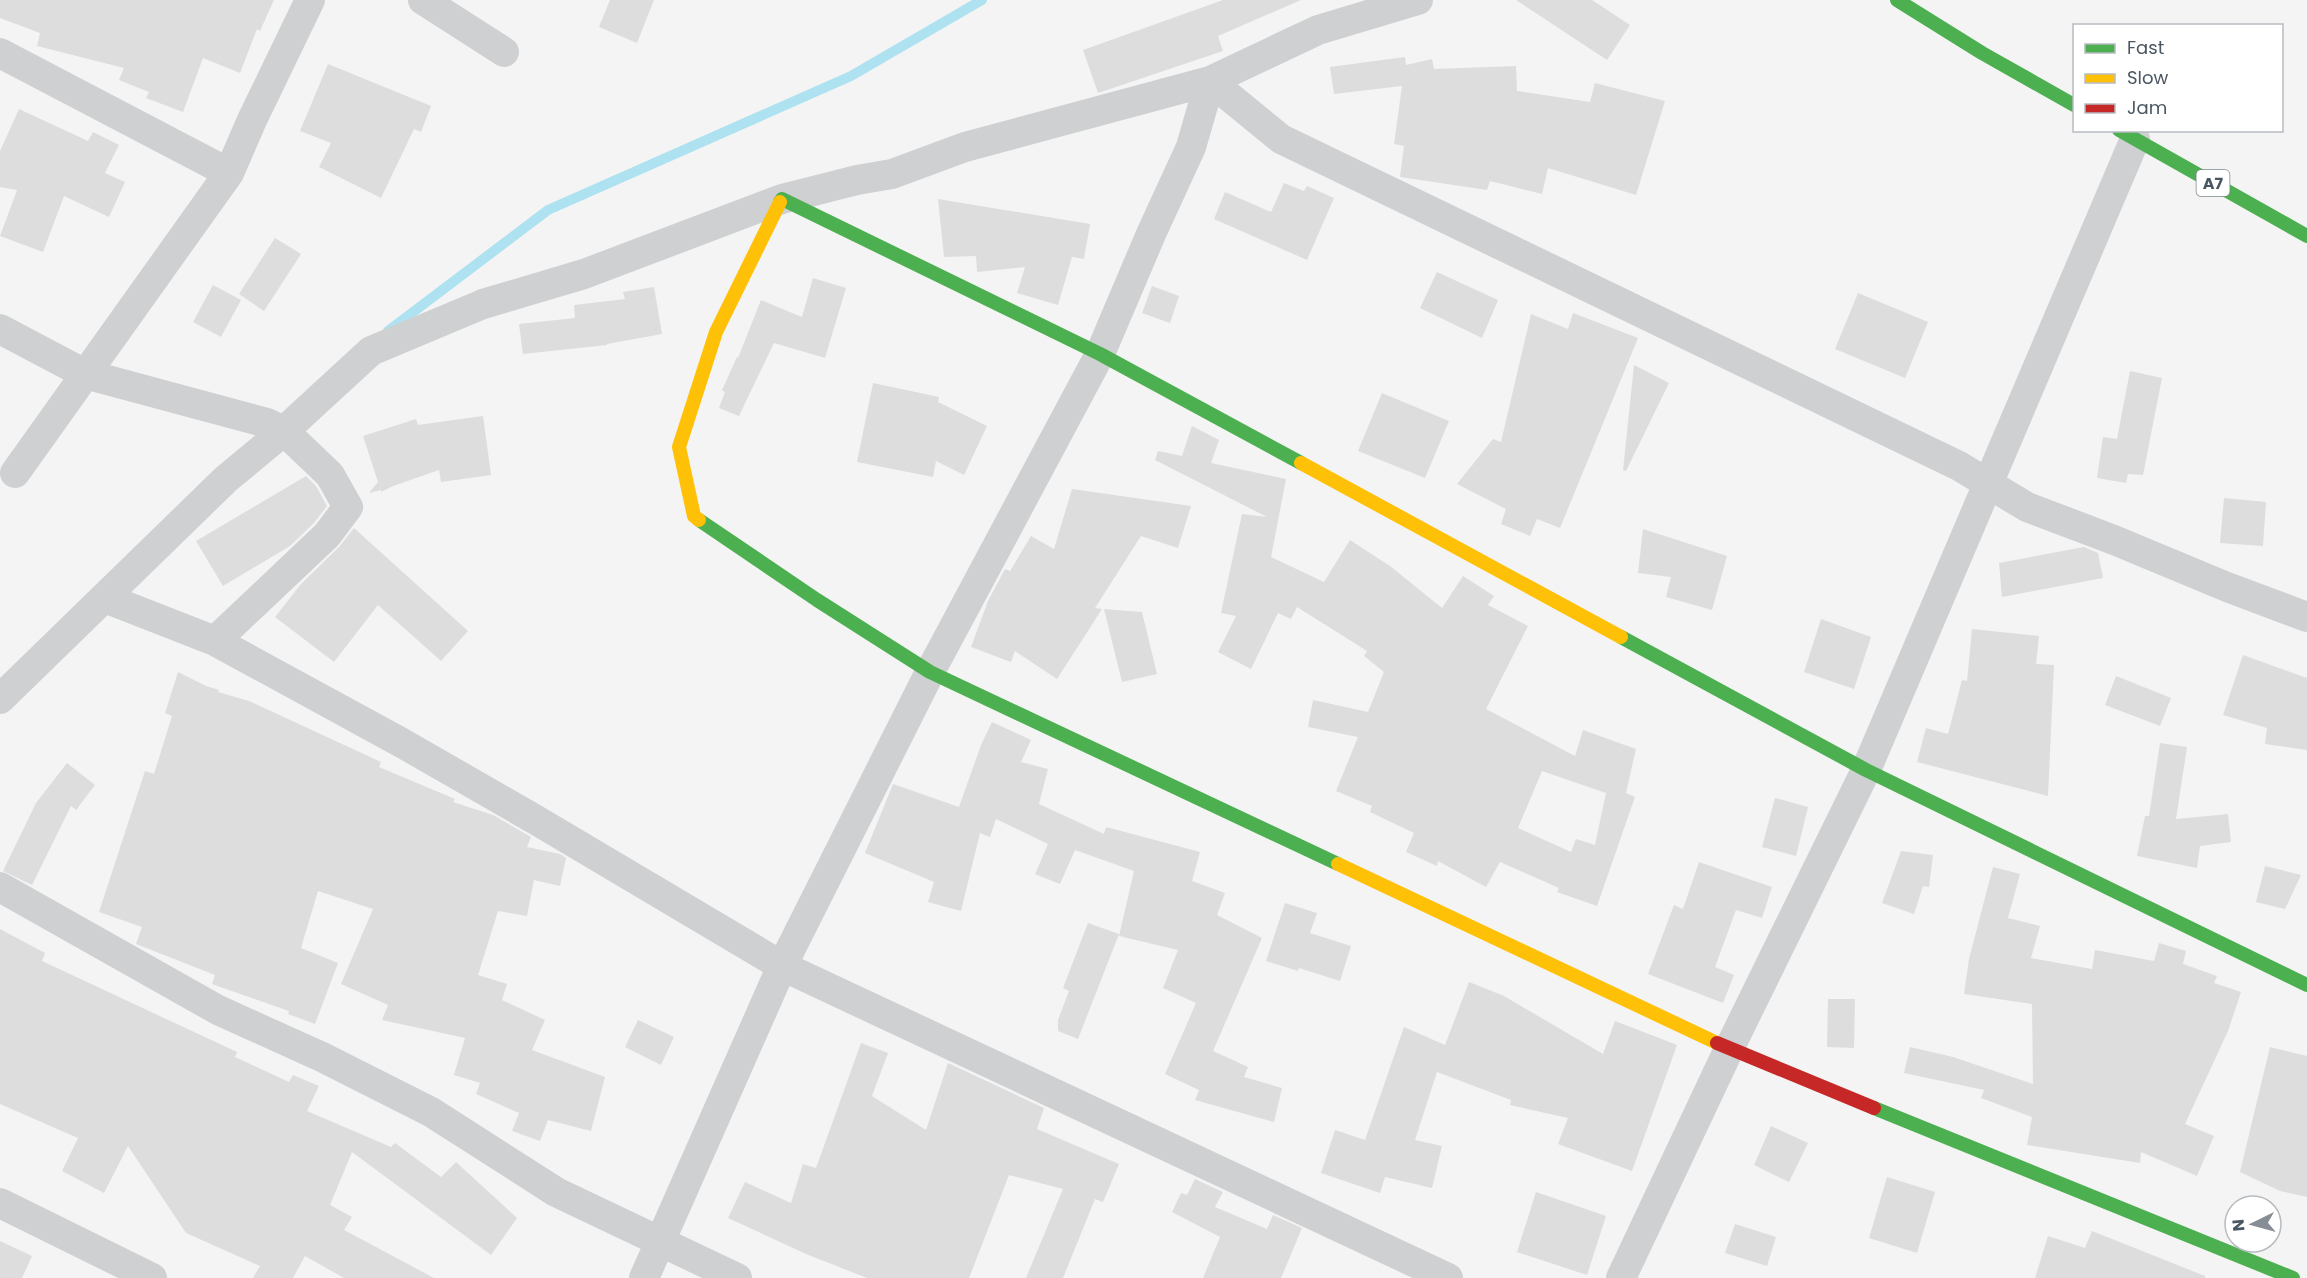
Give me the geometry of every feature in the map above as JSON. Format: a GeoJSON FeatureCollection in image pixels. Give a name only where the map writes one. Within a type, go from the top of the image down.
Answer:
{"type":"FeatureCollection","features":[{"type":"Feature","properties":{"kind":"main road"},"geometry":{"type":"LineString","coordinates":[[1897,0],[1982,54],[2073,104]]}},
{"type":"Feature","properties":{"kind":"main road","name":"A7"},"geometry":{"type":"LineString","coordinates":[[2127,135],[2307,236]]}},
{"type":"Feature","properties":{"kind":"main road"},"geometry":{"type":"LineString","coordinates":[[2294,1278],[1729,1049],[930,672],[817,600],[694,516],[679,447],[716,332],[782,199],[1100,354],[1866,770],[2307,985]]}},
{"type":"Feature","properties":{"kind":"street"},"geometry":{"type":"LineString","coordinates":[[5,476],[85,374],[229,173],[310,0]]}},
{"type":"Feature","properties":{"kind":"street"},"geometry":{"type":"LineString","coordinates":[[423,0],[504,52]]}},
{"type":"Feature","properties":{"kind":"street"},"geometry":{"type":"LineString","coordinates":[[0,699],[226,479],[284,431],[371,351],[483,304],[584,273],[782,199],[856,180],[891,174],[965,147],[1210,81],[1317,30],[1418,0]]}},
{"type":"Feature","properties":{"kind":"street"},"geometry":{"type":"LineString","coordinates":[[0,53],[229,173]]}},
{"type":"Feature","properties":{"kind":"street"},"geometry":{"type":"LineString","coordinates":[[644,1278],[782,966],[930,672],[1100,354],[1191,147],[1210,81]]}},
{"type":"Feature","properties":{"kind":"street"},"geometry":{"type":"LineString","coordinates":[[1210,81],[1281,139],[1959,465],[2027,507],[2307,617]]}},
{"type":"Feature","properties":{"kind":"street"},"geometry":{"type":"LineString","coordinates":[[1621,1278],[1729,1049],[1866,770],[1988,484],[2127,135]]}},
{"type":"Feature","properties":{"kind":"street"},"geometry":{"type":"LineString","coordinates":[[0,329],[85,374],[267,423],[284,431],[330,475],[348,507],[327,535],[215,641]]}},
{"type":"Feature","properties":{"kind":"street"},"geometry":{"type":"LineString","coordinates":[[105,598],[215,641],[402,743],[782,966],[1448,1278]]}},
{"type":"Feature","properties":{"kind":"street"},"geometry":{"type":"LineString","coordinates":[[0,887],[218,1010],[322,1057],[431,1112],[556,1192],[737,1278]]}},
{"type":"Feature","properties":{"kind":"street"},"geometry":{"type":"LineString","coordinates":[[0,1203],[152,1278]]}},
{"type":"Feature","properties":{"kind":"building"},"geometry":{"type":"Polygon","coordinates":[[[0,0],[274,0],[260,31],[257,29],[240,73],[203,58],[183,112],[146,98],[149,92],[119,80],[124,68],[37,46],[40,33],[0,18],[0,0]]]}},
{"type":"Feature","properties":{"kind":"building"},"geometry":{"type":"Polygon","coordinates":[[[610,0],[654,0],[637,43],[599,27],[610,0]]]}},
{"type":"Feature","properties":{"kind":"building"},"geometry":{"type":"Polygon","coordinates":[[[1223,0],[1301,0],[1218,36],[1223,51],[1098,93],[1083,50],[1223,0]]]}},
{"type":"Feature","properties":{"kind":"building"},"geometry":{"type":"Polygon","coordinates":[[[1516,0],[1592,0],[1630,25],[1607,60],[1516,0]]]}},
{"type":"Feature","properties":{"kind":"building"},"geometry":{"type":"Polygon","coordinates":[[[1405,57],[1406,65],[1432,59],[1434,69],[1516,66],[1517,91],[1590,102],[1595,83],[1665,101],[1636,195],[1548,168],[1542,194],[1490,181],[1487,190],[1400,177],[1404,146],[1394,144],[1402,86],[1334,94],[1330,67],[1405,57]]]}},
{"type":"Feature","properties":{"kind":"building"},"geometry":{"type":"Polygon","coordinates":[[[328,64],[431,106],[421,132],[414,129],[381,198],[319,167],[331,143],[300,131],[328,64]]]}},
{"type":"Feature","properties":{"kind":"building"},"geometry":{"type":"Polygon","coordinates":[[[19,109],[88,141],[93,132],[119,145],[105,173],[125,182],[109,217],[64,196],[43,252],[0,236],[17,190],[0,187],[0,151],[19,109]]]}},
{"type":"Feature","properties":{"kind":"building"},"geometry":{"type":"Polygon","coordinates":[[[1284,183],[1304,191],[1307,186],[1334,198],[1307,260],[1214,219],[1225,192],[1271,212],[1284,183]]]}},
{"type":"Feature","properties":{"kind":"building"},"geometry":{"type":"Polygon","coordinates":[[[938,199],[1090,224],[1084,259],[1072,257],[1058,305],[1017,293],[1025,267],[977,272],[976,256],[944,257],[938,199]]]}},
{"type":"Feature","properties":{"kind":"building"},"geometry":{"type":"Polygon","coordinates":[[[275,238],[301,254],[264,311],[239,294],[275,238]]]}},
{"type":"Feature","properties":{"kind":"building"},"geometry":{"type":"Polygon","coordinates":[[[1437,272],[1498,300],[1482,338],[1420,308],[1437,272]]]}},
{"type":"Feature","properties":{"kind":"building"},"geometry":{"type":"Polygon","coordinates":[[[813,278],[846,288],[825,358],[774,343],[739,416],[719,408],[725,392],[722,390],[738,358],[761,300],[802,317],[813,278]]]}},
{"type":"Feature","properties":{"kind":"building"},"geometry":{"type":"Polygon","coordinates":[[[213,285],[241,300],[221,337],[193,322],[213,285]]]}},
{"type":"Feature","properties":{"kind":"building"},"geometry":{"type":"Polygon","coordinates":[[[1152,286],[1179,296],[1170,323],[1142,313],[1152,286]]]}},
{"type":"Feature","properties":{"kind":"building"},"geometry":{"type":"Polygon","coordinates":[[[654,287],[662,334],[607,345],[523,354],[519,324],[575,318],[574,305],[625,299],[623,292],[654,287]]]}},
{"type":"Feature","properties":{"kind":"building"},"geometry":{"type":"Polygon","coordinates":[[[1858,293],[1928,322],[1905,378],[1835,349],[1858,293]]]}},
{"type":"Feature","properties":{"kind":"building"},"geometry":{"type":"Polygon","coordinates":[[[1573,313],[1638,338],[1560,528],[1537,519],[1530,536],[1501,524],[1506,509],[1457,484],[1493,439],[1501,442],[1531,314],[1568,329],[1573,313]]]}},
{"type":"Feature","properties":{"kind":"building"},"geometry":{"type":"Polygon","coordinates":[[[1634,365],[1669,383],[1626,471],[1623,470],[1634,365]]]}},
{"type":"Feature","properties":{"kind":"building"},"geometry":{"type":"Polygon","coordinates":[[[2130,371],[2162,378],[2143,475],[2128,474],[2126,483],[2097,478],[2103,437],[2117,439],[2130,371]]]}},
{"type":"Feature","properties":{"kind":"building"},"geometry":{"type":"Polygon","coordinates":[[[873,383],[939,397],[938,402],[987,426],[964,475],[936,461],[933,477],[857,462],[873,383]]]}},
{"type":"Feature","properties":{"kind":"building"},"geometry":{"type":"Polygon","coordinates":[[[1382,393],[1449,421],[1425,478],[1358,451],[1382,393]]]}},
{"type":"Feature","properties":{"kind":"building"},"geometry":{"type":"Polygon","coordinates":[[[483,416],[491,475],[441,482],[439,470],[381,492],[381,490],[369,493],[378,482],[363,436],[416,419],[418,425],[483,416]]]}},
{"type":"Feature","properties":{"kind":"building"},"geometry":{"type":"Polygon","coordinates":[[[1192,426],[1219,440],[1211,463],[1286,479],[1271,557],[1324,582],[1350,540],[1390,566],[1442,608],[1463,576],[1494,596],[1488,605],[1528,626],[1486,709],[1575,756],[1583,730],[1636,749],[1626,793],[1635,797],[1597,906],[1557,892],[1559,888],[1500,862],[1486,887],[1438,861],[1437,866],[1406,852],[1414,833],[1370,812],[1372,806],[1336,791],[1358,737],[1308,727],[1313,700],[1368,712],[1384,672],[1364,656],[1367,651],[1297,607],[1291,619],[1278,613],[1251,669],[1218,652],[1236,616],[1221,613],[1242,514],[1267,517],[1155,460],[1158,451],[1182,456],[1192,426]],[[1542,771],[1518,828],[1571,852],[1576,839],[1595,845],[1606,793],[1542,771]]]}},
{"type":"Feature","properties":{"kind":"building"},"geometry":{"type":"Polygon","coordinates":[[[306,476],[316,486],[327,506],[314,523],[290,546],[223,586],[196,541],[306,476]]]}},
{"type":"Feature","properties":{"kind":"building"},"geometry":{"type":"Polygon","coordinates":[[[1072,489],[1191,506],[1178,548],[1141,536],[1095,608],[1102,609],[1057,679],[1015,651],[1011,662],[971,647],[988,601],[1005,569],[1010,571],[1031,536],[1054,549],[1072,489]]]}},
{"type":"Feature","properties":{"kind":"building"},"geometry":{"type":"Polygon","coordinates":[[[2224,498],[2266,502],[2263,546],[2220,543],[2224,498]]]}},
{"type":"Feature","properties":{"kind":"building"},"geometry":{"type":"Polygon","coordinates":[[[354,528],[468,631],[441,661],[378,605],[334,662],[275,617],[301,584],[339,547],[354,528]]]}},
{"type":"Feature","properties":{"kind":"building"},"geometry":{"type":"Polygon","coordinates":[[[1643,529],[1727,556],[1712,610],[1666,597],[1671,577],[1638,573],[1643,529]]]}},
{"type":"Feature","properties":{"kind":"building"},"geometry":{"type":"Polygon","coordinates":[[[2084,547],[2098,553],[2103,578],[2002,597],[1999,563],[2084,547]]]}},
{"type":"Feature","properties":{"kind":"building"},"geometry":{"type":"Polygon","coordinates":[[[1104,609],[1142,612],[1157,674],[1122,682],[1104,609]]]}},
{"type":"Feature","properties":{"kind":"building"},"geometry":{"type":"Polygon","coordinates":[[[1821,619],[1871,637],[1854,689],[1804,672],[1821,619]]]}},
{"type":"Feature","properties":{"kind":"building"},"geometry":{"type":"Polygon","coordinates":[[[1972,629],[2039,636],[2036,664],[2054,665],[2048,796],[1917,762],[1926,728],[1948,734],[1962,680],[1967,681],[1972,629]]]}},
{"type":"Feature","properties":{"kind":"building"},"geometry":{"type":"Polygon","coordinates":[[[2243,655],[2307,678],[2307,750],[2265,744],[2267,728],[2223,715],[2243,655]]]}},
{"type":"Feature","properties":{"kind":"building"},"geometry":{"type":"Polygon","coordinates":[[[178,672],[219,690],[218,692],[249,701],[381,762],[379,767],[455,799],[453,802],[493,815],[531,837],[527,847],[560,854],[566,858],[560,886],[534,880],[527,916],[498,911],[478,975],[507,984],[502,1000],[545,1020],[532,1050],[605,1077],[591,1131],[548,1120],[540,1141],[512,1131],[519,1113],[476,1094],[480,1083],[454,1075],[465,1038],[382,1020],[388,1005],[341,984],[373,909],[318,891],[301,948],[338,963],[315,1024],[288,1014],[289,1011],[212,984],[215,975],[136,944],[142,927],[99,912],[145,771],[154,774],[172,716],[165,713],[178,672]]]}},
{"type":"Feature","properties":{"kind":"building"},"geometry":{"type":"Polygon","coordinates":[[[2116,676],[2171,698],[2160,726],[2105,705],[2116,676]]]}},
{"type":"Feature","properties":{"kind":"building"},"geometry":{"type":"Polygon","coordinates":[[[992,722],[1031,740],[1021,762],[1048,769],[1039,804],[1104,834],[1106,827],[1200,852],[1192,881],[1225,893],[1217,915],[1262,938],[1213,1051],[1248,1067],[1244,1077],[1282,1088],[1274,1122],[1195,1100],[1199,1090],[1165,1074],[1196,1003],[1163,988],[1178,950],[1119,936],[1134,871],[1075,850],[1060,884],[1035,874],[1048,844],[996,819],[990,837],[980,833],[961,911],[928,902],[934,882],[865,853],[893,784],[959,807],[981,745],[992,722]]]}},
{"type":"Feature","properties":{"kind":"building"},"geometry":{"type":"Polygon","coordinates":[[[2160,743],[2187,747],[2176,819],[2228,814],[2231,842],[2200,846],[2197,868],[2137,856],[2145,816],[2149,816],[2160,743]]]}},
{"type":"Feature","properties":{"kind":"building"},"geometry":{"type":"Polygon","coordinates":[[[67,763],[95,785],[76,810],[71,806],[32,885],[3,871],[36,803],[67,763]]]}},
{"type":"Feature","properties":{"kind":"building"},"geometry":{"type":"Polygon","coordinates":[[[1775,798],[1808,807],[1796,856],[1762,847],[1775,798]]]}},
{"type":"Feature","properties":{"kind":"building"},"geometry":{"type":"Polygon","coordinates":[[[1901,851],[1933,855],[1929,887],[1923,886],[1914,914],[1882,903],[1901,851]]]}},
{"type":"Feature","properties":{"kind":"building"},"geometry":{"type":"Polygon","coordinates":[[[1699,862],[1772,887],[1762,918],[1736,910],[1715,967],[1734,975],[1723,1003],[1648,974],[1674,905],[1683,909],[1699,862]]]}},
{"type":"Feature","properties":{"kind":"building"},"geometry":{"type":"Polygon","coordinates":[[[2265,866],[2301,875],[2285,909],[2256,902],[2265,866]]]}},
{"type":"Feature","properties":{"kind":"building"},"geometry":{"type":"Polygon","coordinates":[[[1993,867],[2020,874],[2008,918],[2040,926],[2031,958],[2092,969],[2095,950],[2154,961],[2159,943],[2186,951],[2183,964],[2217,976],[2214,983],[2241,992],[2228,1031],[2185,1124],[2214,1136],[2197,1176],[2141,1152],[2140,1163],[2027,1145],[2032,1117],[1981,1098],[1984,1090],[1904,1073],[1910,1047],[1953,1057],[2033,1084],[2032,1004],[1964,994],[1969,959],[1993,867]]]}},
{"type":"Feature","properties":{"kind":"building"},"geometry":{"type":"Polygon","coordinates":[[[1285,903],[1317,913],[1310,933],[1351,946],[1340,981],[1299,968],[1298,971],[1266,961],[1285,903]]]}},
{"type":"Feature","properties":{"kind":"building"},"geometry":{"type":"Polygon","coordinates":[[[1088,923],[1119,934],[1078,1039],[1058,1031],[1058,1020],[1069,991],[1063,988],[1088,923]]]}},
{"type":"Feature","properties":{"kind":"building"},"geometry":{"type":"Polygon","coordinates":[[[0,929],[45,953],[42,961],[237,1052],[235,1057],[289,1082],[293,1075],[319,1086],[307,1111],[391,1147],[395,1143],[441,1177],[456,1162],[517,1218],[491,1255],[352,1152],[330,1205],[352,1217],[344,1230],[434,1278],[344,1278],[305,1256],[293,1278],[253,1278],[260,1266],[186,1233],[128,1146],[104,1193],[62,1171],[78,1138],[0,1104],[0,929]]]}},
{"type":"Feature","properties":{"kind":"building"},"geometry":{"type":"Polygon","coordinates":[[[1469,982],[1504,996],[1603,1054],[1615,1021],[1677,1045],[1632,1171],[1558,1144],[1568,1118],[1510,1105],[1511,1100],[1437,1072],[1415,1140],[1442,1146],[1432,1188],[1385,1177],[1380,1193],[1321,1173],[1335,1130],[1365,1140],[1404,1027],[1445,1045],[1469,982]]]}},
{"type":"Feature","properties":{"kind":"building"},"geometry":{"type":"Polygon","coordinates":[[[1828,999],[1855,999],[1854,1048],[1827,1047],[1828,999]]]}},
{"type":"Feature","properties":{"kind":"building"},"geometry":{"type":"Polygon","coordinates":[[[638,1020],[674,1037],[661,1065],[625,1047],[638,1020]]]}},
{"type":"Feature","properties":{"kind":"building"},"geometry":{"type":"Polygon","coordinates":[[[861,1043],[888,1053],[872,1096],[926,1130],[948,1063],[1044,1108],[1037,1129],[1119,1164],[1103,1202],[1095,1199],[1063,1278],[1026,1278],[1063,1189],[1009,1175],[969,1278],[867,1278],[806,1254],[728,1218],[745,1182],[791,1203],[803,1164],[816,1168],[861,1043]]]}},
{"type":"Feature","properties":{"kind":"building"},"geometry":{"type":"Polygon","coordinates":[[[2270,1047],[2307,1056],[2307,1197],[2280,1191],[2240,1172],[2270,1047]]]}},
{"type":"Feature","properties":{"kind":"building"},"geometry":{"type":"Polygon","coordinates":[[[1771,1126],[1808,1143],[1789,1182],[1754,1165],[1771,1126]]]}},
{"type":"Feature","properties":{"kind":"building"},"geometry":{"type":"Polygon","coordinates":[[[1887,1177],[1935,1192],[1917,1253],[1869,1238],[1887,1177]]]}},
{"type":"Feature","properties":{"kind":"building"},"geometry":{"type":"Polygon","coordinates":[[[1195,1179],[1223,1192],[1215,1207],[1267,1229],[1273,1215],[1302,1228],[1281,1278],[1203,1278],[1220,1237],[1172,1212],[1181,1193],[1187,1195],[1195,1179]]]}},
{"type":"Feature","properties":{"kind":"building"},"geometry":{"type":"Polygon","coordinates":[[[1536,1192],[1606,1216],[1587,1275],[1517,1252],[1536,1192]]]}},
{"type":"Feature","properties":{"kind":"building"},"geometry":{"type":"Polygon","coordinates":[[[1735,1224],[1776,1237],[1767,1266],[1725,1253],[1735,1224]]]}},
{"type":"Feature","properties":{"kind":"building"},"geometry":{"type":"Polygon","coordinates":[[[2092,1231],[2205,1276],[2205,1278],[2035,1278],[2048,1236],[2085,1248],[2092,1231]]]}},
{"type":"Feature","properties":{"kind":"building"},"geometry":{"type":"Polygon","coordinates":[[[0,1241],[32,1256],[22,1278],[0,1278],[0,1241]]]}},
{"type":"Feature","properties":{"kind":"waterway"},"geometry":{"type":"LineString","coordinates":[[388,331],[548,210],[851,76],[982,0]]}},
{"type":"Feature","properties":{"kind":"traffic: fast"},"geometry":{"type":"LineString","coordinates":[[1897,0],[1982,53],[2073,104]]}},
{"type":"Feature","properties":{"kind":"traffic: fast"},"geometry":{"type":"LineString","coordinates":[[2123,132],[2307,236]]}},
{"type":"Feature","properties":{"kind":"traffic: fast"},"geometry":{"type":"LineString","coordinates":[[780,202],[782,199],[1100,354],[1301,463]]}},
{"type":"Feature","properties":{"kind":"traffic: fast"},"geometry":{"type":"LineString","coordinates":[[699,520],[817,600],[930,672],[1338,864]]}},
{"type":"Feature","properties":{"kind":"traffic: fast"},"geometry":{"type":"LineString","coordinates":[[1621,637],[1866,770],[2307,985]]}},
{"type":"Feature","properties":{"kind":"traffic: fast"},"geometry":{"type":"LineString","coordinates":[[1874,1108],[2293,1278]]}},
{"type":"Feature","properties":{"kind":"traffic: slow"},"geometry":{"type":"LineString","coordinates":[[699,520],[694,516],[679,447],[716,332],[780,202]]}},
{"type":"Feature","properties":{"kind":"traffic: slow"},"geometry":{"type":"LineString","coordinates":[[1301,463],[1621,637]]}},
{"type":"Feature","properties":{"kind":"traffic: slow"},"geometry":{"type":"LineString","coordinates":[[1338,864],[1717,1043]]}},
{"type":"Feature","properties":{"kind":"traffic: jam"},"geometry":{"type":"LineString","coordinates":[[1717,1043],[1874,1108]]}}]}
